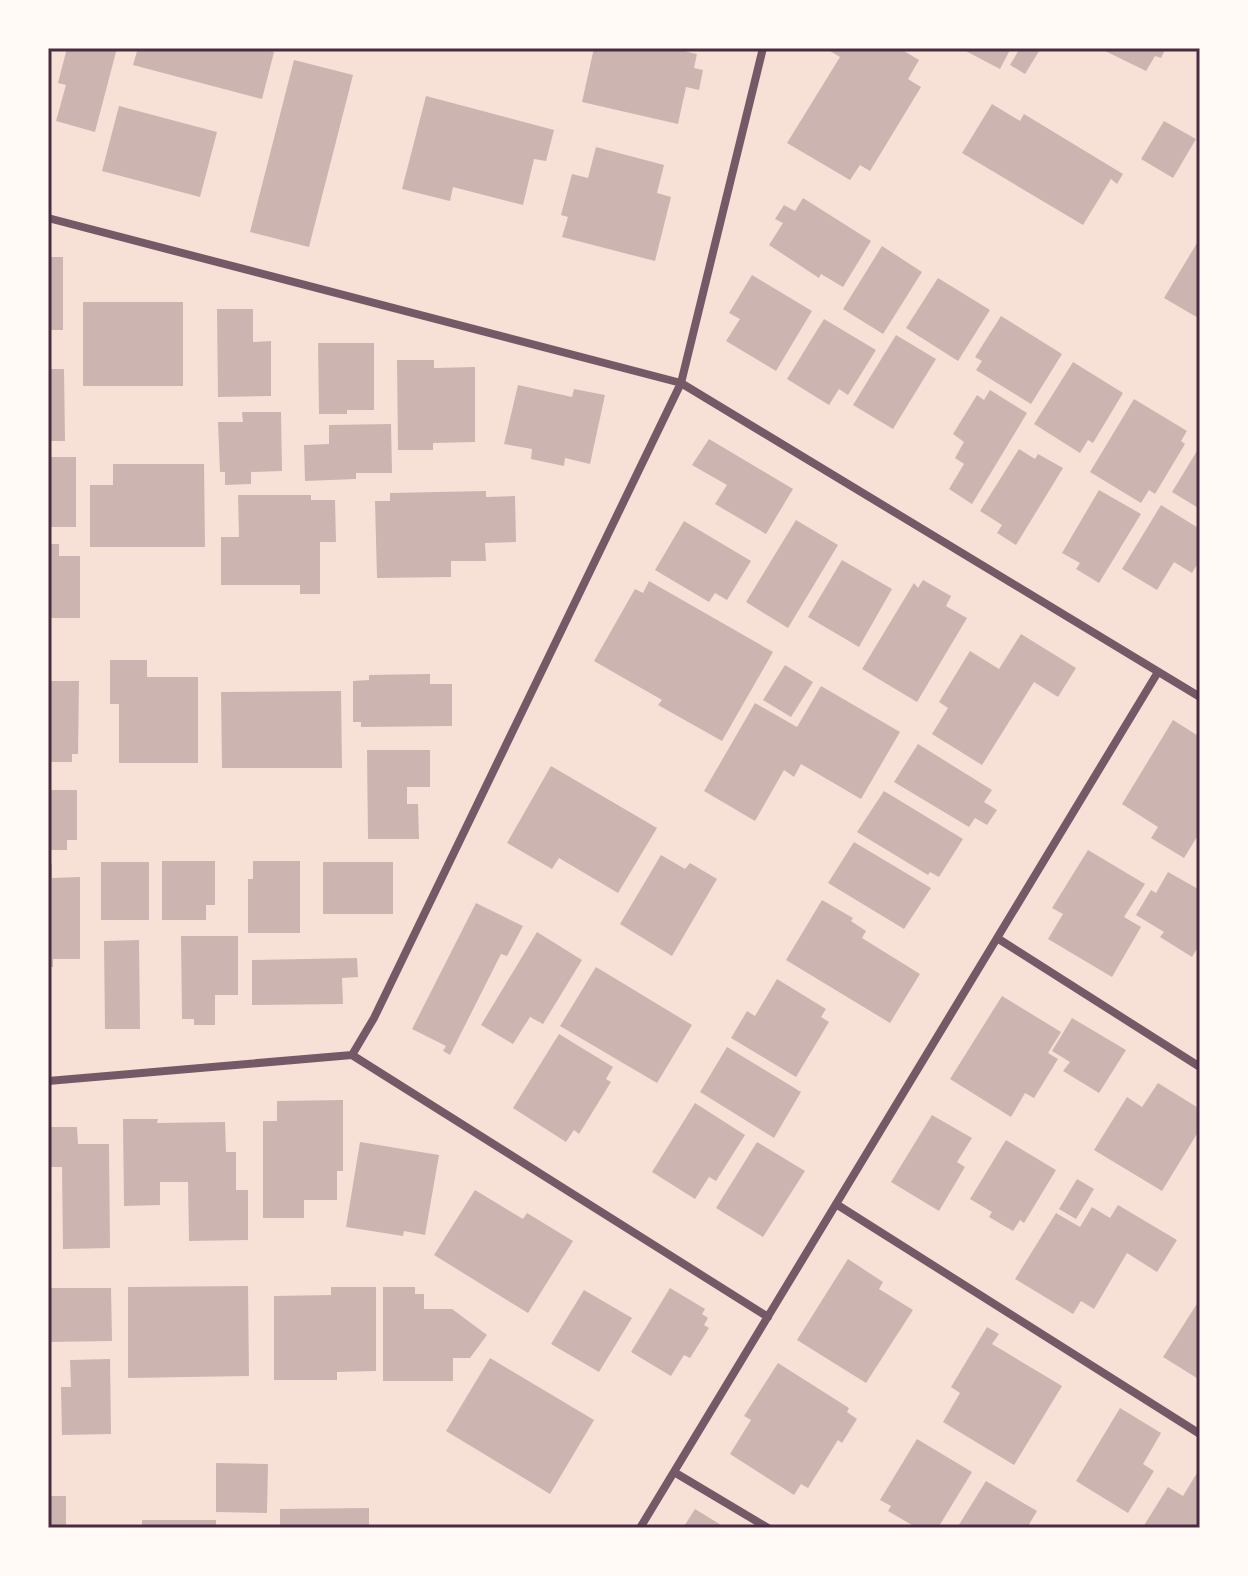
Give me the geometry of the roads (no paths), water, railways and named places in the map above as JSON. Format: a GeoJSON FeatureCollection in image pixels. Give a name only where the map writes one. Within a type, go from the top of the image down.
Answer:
{"type":"FeatureCollection","features":[{"type":"Feature","properties":{"kind":"street"},"geometry":{"type":"LineString","coordinates":[[352,1055],[386,994],[681,383],[763,48]]}},
{"type":"Feature","properties":{"kind":"street"},"geometry":{"type":"LineString","coordinates":[[48,218],[681,383],[1200,697]]}},
{"type":"Feature","properties":{"kind":"street"},"geometry":{"type":"LineString","coordinates":[[640,1528],[1158,672]]}},
{"type":"Feature","properties":{"kind":"street"},"geometry":{"type":"LineString","coordinates":[[997,938],[1200,1067]]}},
{"type":"Feature","properties":{"kind":"street"},"geometry":{"type":"LineString","coordinates":[[48,1081],[352,1055],[768,1317]]}},
{"type":"Feature","properties":{"kind":"street"},"geometry":{"type":"LineString","coordinates":[[836,1204],[1200,1434]]}},
{"type":"Feature","properties":{"kind":"street"},"geometry":{"type":"LineString","coordinates":[[674,1472],[768,1528]]}}]}
